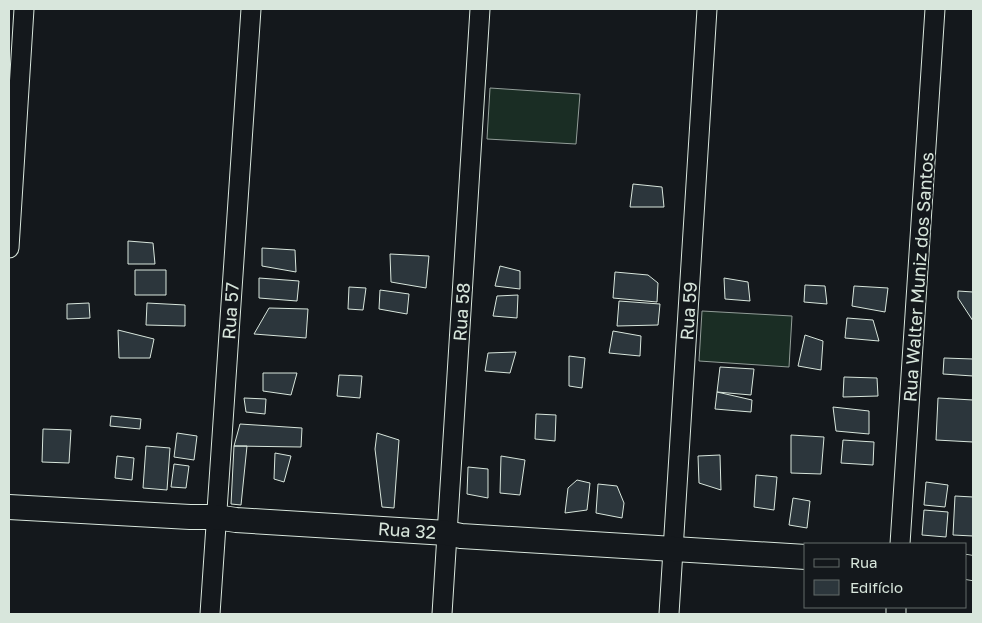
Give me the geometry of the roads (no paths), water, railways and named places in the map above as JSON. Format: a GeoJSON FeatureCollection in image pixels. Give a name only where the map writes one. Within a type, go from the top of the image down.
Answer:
{"type":"FeatureCollection","features":[{"type":"Feature","properties":{"kind":"main road","name":"Rua 32"},"geometry":{"type":"LineString","coordinates":[[9,507],[215,517],[561,543],[673,547],[691,551],[804,557]]}},
{"type":"Feature","properties":{"kind":"street"},"geometry":{"type":"LineString","coordinates":[[9,248],[24,9]]}},
{"type":"Feature","properties":{"kind":"street","name":"Rua 57"},"geometry":{"type":"LineString","coordinates":[[210,614],[215,517],[251,9]]}},
{"type":"Feature","properties":{"kind":"street","name":"Rua 58"},"geometry":{"type":"LineString","coordinates":[[442,614],[480,9]]}},
{"type":"Feature","properties":{"kind":"street","name":"Rua 59"},"geometry":{"type":"LineString","coordinates":[[669,614],[707,9]]}},
{"type":"Feature","properties":{"kind":"street","name":"Rua Walter Muniz dos Santos"},"geometry":{"type":"LineString","coordinates":[[900,543],[935,9]]}}]}
